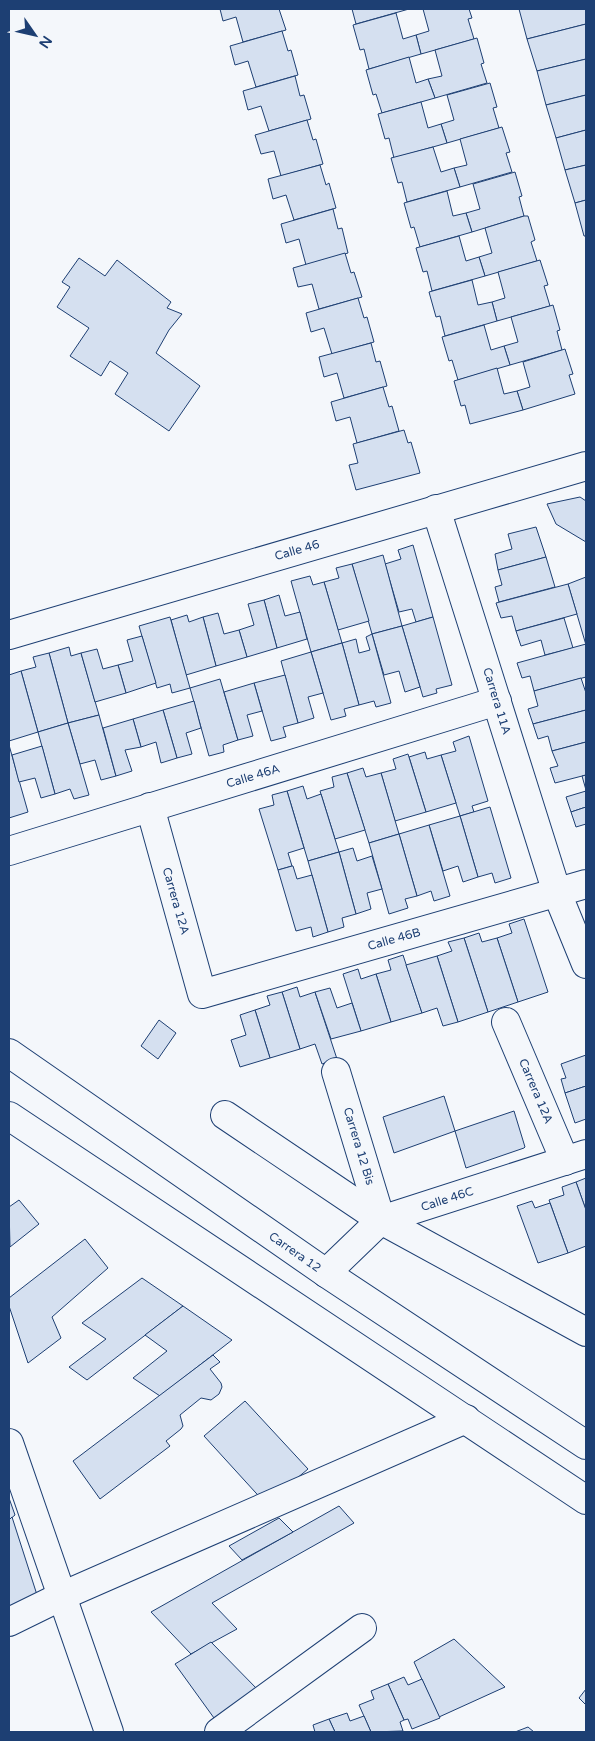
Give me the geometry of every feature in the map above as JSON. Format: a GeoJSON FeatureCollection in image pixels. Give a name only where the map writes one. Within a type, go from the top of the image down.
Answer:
{"type":"FeatureCollection","features":[{"type":"Feature","properties":{"kind":"street","name":"Calle 46"},"geometry":{"type":"LineString","coordinates":[[9,635],[586,466]]}},
{"type":"Feature","properties":{"kind":"street","name":"Carrera 11A"},"geometry":{"type":"LineString","coordinates":[[436,509],[557,893],[586,964]]}},
{"type":"Feature","properties":{"kind":"street","name":"Calle 46A"},"geometry":{"type":"LineString","coordinates":[[9,851],[496,701]]}},
{"type":"Feature","properties":{"kind":"street","name":"Carrera 12A"},"geometry":{"type":"LineString","coordinates":[[150,807],[202,994]]}},
{"type":"Feature","properties":{"kind":"street","name":"Calle 46B"},"geometry":{"type":"LineString","coordinates":[[202,994],[586,884]]}},
{"type":"Feature","properties":{"kind":"street","name":"Carrera 12A"},"geometry":{"type":"LineString","coordinates":[[506,1022],[576,1157]]}},
{"type":"Feature","properties":{"kind":"street","name":"Carrera 12"},"geometry":{"type":"LineString","coordinates":[[9,1052],[326,1273],[586,1445]]}},
{"type":"Feature","properties":{"kind":"street","name":"Carrera 12 Bis"},"geometry":{"type":"LineString","coordinates":[[336,1072],[381,1220]]}},
{"type":"Feature","properties":{"kind":"street"},"geometry":{"type":"LineString","coordinates":[[225,1115],[381,1220],[586,1332]]}},
{"type":"Feature","properties":{"kind":"street"},"geometry":{"type":"LineString","coordinates":[[9,1116],[586,1500]]}},
{"type":"Feature","properties":{"kind":"street","name":"Calle 46C"},"geometry":{"type":"LineString","coordinates":[[326,1273],[381,1220],[576,1157]]}},
{"type":"Feature","properties":{"kind":"street"},"geometry":{"type":"LineString","coordinates":[[9,1622],[62,1596],[466,1419]]}},
{"type":"Feature","properties":{"kind":"street"},"geometry":{"type":"LineString","coordinates":[[9,1443],[109,1732]]}},
{"type":"Feature","properties":{"kind":"street"},"geometry":{"type":"LineString","coordinates":[[219,1732],[362,1628]]}},
{"type":"Feature","properties":{"kind":"building"},"geometry":{"type":"Polygon","coordinates":[[[220,9],[279,9],[286,30],[243,42],[236,17],[223,21],[220,9]]]}},
{"type":"Feature","properties":{"kind":"building"},"geometry":{"type":"Polygon","coordinates":[[[352,9],[409,9],[356,24],[352,9]]]}},
{"type":"Feature","properties":{"kind":"building"},"geometry":{"type":"Polygon","coordinates":[[[423,9],[469,9],[472,18],[468,19],[474,39],[421,54],[416,35],[429,31],[423,9]]]}},
{"type":"Feature","properties":{"kind":"building"},"geometry":{"type":"Polygon","coordinates":[[[519,9],[586,9],[586,24],[527,39],[519,9]]]}},
{"type":"Feature","properties":{"kind":"building"},"geometry":{"type":"Polygon","coordinates":[[[396,13],[403,39],[416,35],[421,54],[369,69],[364,49],[360,50],[353,25],[396,13]]]}},
{"type":"Feature","properties":{"kind":"building"},"geometry":{"type":"Polygon","coordinates":[[[586,24],[586,59],[537,71],[527,39],[586,24]]]}},
{"type":"Feature","properties":{"kind":"building"},"geometry":{"type":"Polygon","coordinates":[[[282,31],[288,51],[291,50],[298,75],[256,87],[248,61],[235,65],[230,46],[282,31]]]}},
{"type":"Feature","properties":{"kind":"building"},"geometry":{"type":"Polygon","coordinates":[[[477,38],[484,63],[481,64],[487,83],[435,98],[428,79],[442,76],[435,50],[477,38]]]}},
{"type":"Feature","properties":{"kind":"building"},"geometry":{"type":"Polygon","coordinates":[[[409,57],[416,83],[428,79],[435,98],[382,113],[376,94],[373,95],[366,70],[409,57]]]}},
{"type":"Feature","properties":{"kind":"building"},"geometry":{"type":"Polygon","coordinates":[[[586,59],[586,95],[546,105],[537,71],[586,59]]]}},
{"type":"Feature","properties":{"kind":"building"},"geometry":{"type":"Polygon","coordinates":[[[295,76],[300,96],[304,95],[311,119],[269,131],[261,106],[248,110],[243,91],[295,76]]]}},
{"type":"Feature","properties":{"kind":"building"},"geometry":{"type":"Polygon","coordinates":[[[490,83],[497,107],[493,108],[499,128],[447,143],[441,124],[454,120],[447,95],[490,83]]]}},
{"type":"Feature","properties":{"kind":"building"},"geometry":{"type":"Polygon","coordinates":[[[586,95],[586,130],[556,138],[546,105],[586,95]]]}},
{"type":"Feature","properties":{"kind":"building"},"geometry":{"type":"Polygon","coordinates":[[[421,102],[428,128],[441,124],[447,143],[394,158],[389,138],[385,139],[378,114],[421,102]]]}},
{"type":"Feature","properties":{"kind":"building"},"geometry":{"type":"Polygon","coordinates":[[[307,120],[313,140],[316,139],[323,164],[281,176],[274,151],[261,154],[255,135],[307,120]]]}},
{"type":"Feature","properties":{"kind":"building"},"geometry":{"type":"Polygon","coordinates":[[[502,127],[510,152],[506,153],[512,172],[460,187],[454,168],[467,165],[460,139],[502,127]]]}},
{"type":"Feature","properties":{"kind":"building"},"geometry":{"type":"Polygon","coordinates":[[[586,130],[586,165],[565,170],[556,138],[586,130]]]}},
{"type":"Feature","properties":{"kind":"building"},"geometry":{"type":"Polygon","coordinates":[[[433,147],[441,172],[454,168],[460,187],[407,202],[402,182],[398,183],[391,158],[433,147]]]}},
{"type":"Feature","properties":{"kind":"building"},"geometry":{"type":"Polygon","coordinates":[[[320,165],[326,185],[329,183],[336,208],[294,220],[286,195],[273,199],[268,179],[320,165]]]}},
{"type":"Feature","properties":{"kind":"building"},"geometry":{"type":"Polygon","coordinates":[[[586,165],[586,200],[575,203],[565,170],[586,165]]]}},
{"type":"Feature","properties":{"kind":"building"},"geometry":{"type":"Polygon","coordinates":[[[515,172],[522,196],[519,197],[524,216],[472,232],[466,213],[480,209],[473,184],[515,172]]]}},
{"type":"Feature","properties":{"kind":"building"},"geometry":{"type":"Polygon","coordinates":[[[447,191],[453,216],[466,213],[472,232],[420,247],[414,227],[411,228],[404,203],[447,191]]]}},
{"type":"Feature","properties":{"kind":"building"},"geometry":{"type":"Polygon","coordinates":[[[586,200],[586,236],[584,236],[575,203],[586,200]]]}},
{"type":"Feature","properties":{"kind":"building"},"geometry":{"type":"Polygon","coordinates":[[[333,209],[338,229],[342,228],[348,253],[306,265],[299,239],[286,243],[281,224],[333,209]]]}},
{"type":"Feature","properties":{"kind":"building"},"geometry":{"type":"Polygon","coordinates":[[[528,216],[535,240],[531,242],[537,261],[485,276],[479,257],[492,253],[485,228],[528,216]]]}},
{"type":"Feature","properties":{"kind":"building"},"geometry":{"type":"Polygon","coordinates":[[[459,236],[466,261],[479,257],[485,276],[432,291],[427,271],[423,272],[416,248],[459,236]]]}},
{"type":"Feature","properties":{"kind":"building"},"geometry":{"type":"Polygon","coordinates":[[[345,253],[351,273],[354,272],[362,297],[319,309],[312,284],[298,287],[293,268],[345,253]]]}},
{"type":"Feature","properties":{"kind":"building"},"geometry":{"type":"Polygon","coordinates":[[[79,258],[105,276],[117,260],[171,302],[167,308],[182,314],[169,330],[156,353],[200,386],[169,431],[115,394],[128,373],[110,361],[101,376],[70,356],[89,328],[57,307],[70,287],[62,282],[79,258]]]}},
{"type":"Feature","properties":{"kind":"building"},"geometry":{"type":"Polygon","coordinates":[[[540,260],[548,285],[544,286],[550,306],[497,321],[492,302],[505,298],[498,272],[540,260]]]}},
{"type":"Feature","properties":{"kind":"building"},"geometry":{"type":"Polygon","coordinates":[[[472,280],[478,305],[492,302],[497,321],[445,336],[440,316],[436,317],[429,292],[472,280]]]}},
{"type":"Feature","properties":{"kind":"building"},"geometry":{"type":"Polygon","coordinates":[[[358,298],[364,318],[367,317],[374,342],[332,354],[324,328],[311,332],[306,313],[358,298]]]}},
{"type":"Feature","properties":{"kind":"building"},"geometry":{"type":"Polygon","coordinates":[[[553,305],[560,330],[557,331],[562,350],[510,365],[504,346],[518,342],[511,317],[553,305]]]}},
{"type":"Feature","properties":{"kind":"building"},"geometry":{"type":"Polygon","coordinates":[[[484,325],[491,350],[504,346],[510,365],[458,380],[452,360],[449,361],[442,337],[484,325]]]}},
{"type":"Feature","properties":{"kind":"building"},"geometry":{"type":"Polygon","coordinates":[[[371,343],[376,362],[380,361],[387,386],[344,398],[337,373],[324,377],[319,357],[371,343]]]}},
{"type":"Feature","properties":{"kind":"building"},"geometry":{"type":"Polygon","coordinates":[[[565,349],[573,374],[569,375],[575,394],[523,410],[517,391],[530,387],[523,362],[565,349]]]}},
{"type":"Feature","properties":{"kind":"building"},"geometry":{"type":"Polygon","coordinates":[[[497,368],[504,394],[517,391],[523,410],[470,424],[465,405],[461,406],[454,381],[497,368]]]}},
{"type":"Feature","properties":{"kind":"building"},"geometry":{"type":"Polygon","coordinates":[[[383,387],[389,407],[392,406],[399,431],[357,443],[350,417],[336,421],[331,402],[383,387]]]}},
{"type":"Feature","properties":{"kind":"building"},"geometry":{"type":"Polygon","coordinates":[[[404,430],[408,443],[411,442],[420,473],[356,490],[349,465],[358,463],[353,444],[404,430]]]}},
{"type":"Feature","properties":{"kind":"building"},"geometry":{"type":"Polygon","coordinates":[[[580,497],[586,501],[586,542],[556,524],[547,504],[580,497]]]}},
{"type":"Feature","properties":{"kind":"building"},"geometry":{"type":"Polygon","coordinates":[[[536,527],[546,557],[498,570],[495,554],[512,549],[508,534],[536,527]]]}},
{"type":"Feature","properties":{"kind":"building"},"geometry":{"type":"Polygon","coordinates":[[[413,545],[433,617],[416,622],[412,609],[399,612],[385,564],[401,559],[398,550],[413,545]]]}},
{"type":"Feature","properties":{"kind":"building"},"geometry":{"type":"Polygon","coordinates":[[[383,555],[402,626],[372,634],[352,564],[383,555]]]}},
{"type":"Feature","properties":{"kind":"building"},"geometry":{"type":"Polygon","coordinates":[[[546,557],[555,587],[499,602],[495,587],[502,585],[498,570],[546,557]]]}},
{"type":"Feature","properties":{"kind":"building"},"geometry":{"type":"Polygon","coordinates":[[[352,564],[369,621],[338,630],[324,582],[339,578],[336,568],[352,564]]]}},
{"type":"Feature","properties":{"kind":"building"},"geometry":{"type":"Polygon","coordinates":[[[310,576],[313,585],[324,582],[342,643],[311,652],[291,581],[310,576]]]}},
{"type":"Feature","properties":{"kind":"building"},"geometry":{"type":"Polygon","coordinates":[[[586,577],[586,645],[568,584],[586,577]]]}},
{"type":"Feature","properties":{"kind":"building"},"geometry":{"type":"Polygon","coordinates":[[[568,584],[577,614],[516,631],[512,616],[501,618],[496,603],[568,584]]]}},
{"type":"Feature","properties":{"kind":"building"},"geometry":{"type":"Polygon","coordinates":[[[279,595],[285,616],[300,612],[307,639],[277,648],[264,600],[279,595]]]}},
{"type":"Feature","properties":{"kind":"building"},"geometry":{"type":"Polygon","coordinates":[[[264,600],[277,648],[247,657],[239,630],[254,625],[248,604],[264,600]]]}},
{"type":"Feature","properties":{"kind":"building"},"geometry":{"type":"Polygon","coordinates":[[[218,613],[224,634],[239,630],[247,657],[216,666],[203,617],[218,613]]]}},
{"type":"Feature","properties":{"kind":"building"},"geometry":{"type":"Polygon","coordinates":[[[187,615],[189,622],[203,617],[216,666],[186,675],[171,620],[187,615]]]}},
{"type":"Feature","properties":{"kind":"building"},"geometry":{"type":"Polygon","coordinates":[[[170,617],[190,688],[172,693],[170,684],[157,688],[139,626],[170,617]]]}},
{"type":"Feature","properties":{"kind":"building"},"geometry":{"type":"Polygon","coordinates":[[[433,617],[452,685],[436,689],[437,693],[423,697],[402,626],[433,617]]]}},
{"type":"Feature","properties":{"kind":"building"},"geometry":{"type":"Polygon","coordinates":[[[564,618],[573,648],[545,655],[541,640],[521,646],[516,631],[564,618]]]}},
{"type":"Feature","properties":{"kind":"building"},"geometry":{"type":"Polygon","coordinates":[[[402,626],[420,687],[405,692],[399,671],[384,675],[372,634],[402,626]]]}},
{"type":"Feature","properties":{"kind":"building"},"geometry":{"type":"Polygon","coordinates":[[[372,634],[391,703],[376,707],[374,701],[359,705],[342,643],[356,639],[359,653],[370,650],[366,637],[372,634]]]}},
{"type":"Feature","properties":{"kind":"building"},"geometry":{"type":"Polygon","coordinates":[[[142,636],[156,683],[126,693],[118,665],[133,661],[127,640],[142,636]]]}},
{"type":"Feature","properties":{"kind":"building"},"geometry":{"type":"Polygon","coordinates":[[[342,643],[359,705],[344,709],[346,716],[331,720],[311,652],[342,643]]]}},
{"type":"Feature","properties":{"kind":"building"},"geometry":{"type":"Polygon","coordinates":[[[586,644],[586,677],[534,691],[530,676],[522,678],[517,663],[586,644]]]}},
{"type":"Feature","properties":{"kind":"building"},"geometry":{"type":"Polygon","coordinates":[[[69,647],[71,656],[81,653],[99,715],[68,723],[49,653],[69,647]]]}},
{"type":"Feature","properties":{"kind":"building"},"geometry":{"type":"Polygon","coordinates":[[[97,649],[103,669],[118,665],[126,693],[95,702],[81,653],[97,649]]]}},
{"type":"Feature","properties":{"kind":"building"},"geometry":{"type":"Polygon","coordinates":[[[311,652],[323,693],[308,697],[314,718],[298,723],[281,661],[311,652]]]}},
{"type":"Feature","properties":{"kind":"building"},"geometry":{"type":"Polygon","coordinates":[[[49,653],[68,723],[38,732],[21,671],[36,667],[33,657],[49,653]]]}},
{"type":"Feature","properties":{"kind":"building"},"geometry":{"type":"Polygon","coordinates":[[[21,671],[38,732],[9,741],[9,675],[21,671]]]}},
{"type":"Feature","properties":{"kind":"building"},"geometry":{"type":"Polygon","coordinates":[[[285,675],[298,723],[283,727],[286,737],[271,741],[254,683],[285,675]]]}},
{"type":"Feature","properties":{"kind":"building"},"geometry":{"type":"Polygon","coordinates":[[[581,678],[586,693],[586,710],[533,724],[528,709],[538,706],[534,691],[581,678]]]}},
{"type":"Feature","properties":{"kind":"building"},"geometry":{"type":"Polygon","coordinates":[[[220,679],[238,740],[223,745],[224,752],[209,756],[190,688],[220,679]]]}},
{"type":"Feature","properties":{"kind":"building"},"geometry":{"type":"Polygon","coordinates":[[[254,683],[262,711],[247,715],[253,736],[238,740],[224,692],[254,683]]]}},
{"type":"Feature","properties":{"kind":"building"},"geometry":{"type":"Polygon","coordinates":[[[194,701],[201,728],[186,733],[192,754],[177,758],[163,710],[194,701]]]}},
{"type":"Feature","properties":{"kind":"building"},"geometry":{"type":"Polygon","coordinates":[[[163,710],[177,758],[161,763],[156,742],[141,747],[133,719],[163,710]]]}},
{"type":"Feature","properties":{"kind":"building"},"geometry":{"type":"Polygon","coordinates":[[[586,710],[586,742],[552,751],[548,736],[538,739],[533,724],[586,710]]]}},
{"type":"Feature","properties":{"kind":"building"},"geometry":{"type":"Polygon","coordinates":[[[99,715],[116,776],[101,780],[95,760],[80,764],[68,723],[99,715]]]}},
{"type":"Feature","properties":{"kind":"building"},"geometry":{"type":"Polygon","coordinates":[[[133,719],[141,747],[125,750],[132,771],[116,776],[103,728],[133,719]]]}},
{"type":"Feature","properties":{"kind":"building"},"geometry":{"type":"Polygon","coordinates":[[[68,723],[89,795],[74,799],[70,789],[55,794],[38,732],[68,723]]]}},
{"type":"Feature","properties":{"kind":"building"},"geometry":{"type":"Polygon","coordinates":[[[469,736],[488,801],[472,806],[474,812],[460,816],[441,755],[456,751],[453,742],[469,736]]]}},
{"type":"Feature","properties":{"kind":"building"},"geometry":{"type":"Polygon","coordinates":[[[586,742],[586,775],[555,783],[550,768],[558,766],[552,751],[586,742]]]}},
{"type":"Feature","properties":{"kind":"building"},"geometry":{"type":"Polygon","coordinates":[[[9,745],[28,812],[9,818],[9,745]]]}},
{"type":"Feature","properties":{"kind":"building"},"geometry":{"type":"Polygon","coordinates":[[[42,746],[55,794],[41,798],[35,778],[19,782],[12,755],[42,746]]]}},
{"type":"Feature","properties":{"kind":"building"},"geometry":{"type":"Polygon","coordinates":[[[425,752],[427,759],[441,755],[456,803],[426,812],[409,757],[425,752]]]}},
{"type":"Feature","properties":{"kind":"building"},"geometry":{"type":"Polygon","coordinates":[[[408,754],[426,812],[395,821],[381,773],[396,769],[393,759],[408,754]]]}},
{"type":"Feature","properties":{"kind":"building"},"geometry":{"type":"Polygon","coordinates":[[[363,768],[366,777],[381,773],[399,834],[369,843],[347,773],[363,768]]]}},
{"type":"Feature","properties":{"kind":"building"},"geometry":{"type":"Polygon","coordinates":[[[347,773],[365,830],[335,839],[320,791],[334,787],[332,777],[347,773]]]}},
{"type":"Feature","properties":{"kind":"building"},"geometry":{"type":"Polygon","coordinates":[[[586,775],[586,790],[582,776],[586,775]]]}},
{"type":"Feature","properties":{"kind":"building"},"geometry":{"type":"Polygon","coordinates":[[[303,786],[307,799],[321,794],[339,852],[308,861],[287,791],[303,786]]]}},
{"type":"Feature","properties":{"kind":"building"},"geometry":{"type":"Polygon","coordinates":[[[287,791],[304,848],[288,853],[292,866],[278,870],[259,809],[274,805],[272,795],[287,791]]]}},
{"type":"Feature","properties":{"kind":"building"},"geometry":{"type":"Polygon","coordinates":[[[586,791],[586,807],[571,812],[566,797],[586,791]]]}},
{"type":"Feature","properties":{"kind":"building"},"geometry":{"type":"Polygon","coordinates":[[[490,807],[511,878],[495,883],[492,873],[478,877],[460,816],[490,807]]]}},
{"type":"Feature","properties":{"kind":"building"},"geometry":{"type":"Polygon","coordinates":[[[586,807],[586,824],[576,827],[571,812],[586,807]]]}},
{"type":"Feature","properties":{"kind":"building"},"geometry":{"type":"Polygon","coordinates":[[[460,816],[478,877],[463,882],[458,866],[443,871],[429,825],[460,816]]]}},
{"type":"Feature","properties":{"kind":"building"},"geometry":{"type":"Polygon","coordinates":[[[429,825],[450,896],[434,901],[431,891],[417,896],[399,834],[429,825]]]}},
{"type":"Feature","properties":{"kind":"building"},"geometry":{"type":"Polygon","coordinates":[[[399,834],[417,896],[405,899],[408,908],[389,914],[369,843],[399,834]]]}},
{"type":"Feature","properties":{"kind":"building"},"geometry":{"type":"Polygon","coordinates":[[[353,848],[357,861],[372,856],[382,889],[367,893],[371,909],[356,914],[339,852],[353,848]]]}},
{"type":"Feature","properties":{"kind":"building"},"geometry":{"type":"Polygon","coordinates":[[[339,852],[356,914],[342,918],[344,927],[328,932],[308,861],[339,852]]]}},
{"type":"Feature","properties":{"kind":"building"},"geometry":{"type":"Polygon","coordinates":[[[293,866],[297,879],[312,875],[328,932],[313,937],[311,927],[296,931],[278,870],[293,866]]]}},
{"type":"Feature","properties":{"kind":"building"},"geometry":{"type":"Polygon","coordinates":[[[524,919],[548,992],[518,1002],[497,938],[512,933],[509,924],[524,919]]]}},
{"type":"Feature","properties":{"kind":"building"},"geometry":{"type":"Polygon","coordinates":[[[479,933],[482,942],[497,938],[518,1002],[488,1012],[464,938],[479,933]]]}},
{"type":"Feature","properties":{"kind":"building"},"geometry":{"type":"Polygon","coordinates":[[[464,938],[488,1012],[458,1022],[437,956],[452,951],[448,942],[464,938]]]}},
{"type":"Feature","properties":{"kind":"building"},"geometry":{"type":"Polygon","coordinates":[[[403,955],[422,1013],[391,1022],[376,974],[391,970],[388,960],[403,955]]]}},
{"type":"Feature","properties":{"kind":"building"},"geometry":{"type":"Polygon","coordinates":[[[437,956],[458,1022],[443,1026],[437,1008],[422,1013],[406,965],[437,956]]]}},
{"type":"Feature","properties":{"kind":"building"},"geometry":{"type":"Polygon","coordinates":[[[358,969],[361,979],[376,974],[391,1022],[361,1031],[343,974],[358,969]]]}},
{"type":"Feature","properties":{"kind":"building"},"geometry":{"type":"Polygon","coordinates":[[[297,987],[300,997],[315,992],[337,1059],[322,1064],[315,1044],[300,1049],[282,992],[297,987]]]}},
{"type":"Feature","properties":{"kind":"building"},"geometry":{"type":"Polygon","coordinates":[[[330,988],[337,1008],[352,1003],[361,1031],[331,1039],[315,992],[330,988]]]}},
{"type":"Feature","properties":{"kind":"building"},"geometry":{"type":"Polygon","coordinates":[[[282,992],[300,1049],[270,1058],[255,1010],[270,1005],[267,996],[282,992]]]}},
{"type":"Feature","properties":{"kind":"building"},"geometry":{"type":"Polygon","coordinates":[[[255,1010],[270,1058],[240,1067],[231,1040],[246,1035],[240,1015],[255,1010]]]}},
{"type":"Feature","properties":{"kind":"building"},"geometry":{"type":"Polygon","coordinates":[[[159,1020],[176,1033],[158,1059],[141,1046],[159,1020]]]}},
{"type":"Feature","properties":{"kind":"building"},"geometry":{"type":"Polygon","coordinates":[[[586,1055],[586,1086],[565,1093],[561,1079],[566,1078],[561,1064],[586,1055]]]}},
{"type":"Feature","properties":{"kind":"building"},"geometry":{"type":"Polygon","coordinates":[[[586,1086],[586,1119],[575,1123],[565,1093],[586,1086]]]}},
{"type":"Feature","properties":{"kind":"building"},"geometry":{"type":"Polygon","coordinates":[[[444,1096],[455,1131],[394,1153],[383,1117],[444,1096]]]}},
{"type":"Feature","properties":{"kind":"building"},"geometry":{"type":"Polygon","coordinates":[[[514,1111],[525,1147],[466,1168],[455,1131],[514,1111]]]}},
{"type":"Feature","properties":{"kind":"building"},"geometry":{"type":"Polygon","coordinates":[[[586,1178],[586,1210],[576,1182],[586,1178]]]}},
{"type":"Feature","properties":{"kind":"building"},"geometry":{"type":"Polygon","coordinates":[[[576,1182],[586,1210],[586,1246],[568,1253],[549,1200],[564,1195],[562,1187],[576,1182]]]}},
{"type":"Feature","properties":{"kind":"building"},"geometry":{"type":"Polygon","coordinates":[[[19,1200],[39,1224],[10,1247],[9,1207],[19,1200]]]}},
{"type":"Feature","properties":{"kind":"building"},"geometry":{"type":"Polygon","coordinates":[[[532,1201],[535,1208],[550,1203],[568,1253],[538,1263],[517,1206],[532,1201]]]}},
{"type":"Feature","properties":{"kind":"building"},"geometry":{"type":"Polygon","coordinates":[[[85,1239],[108,1268],[52,1317],[61,1338],[28,1363],[9,1306],[9,1298],[85,1239]]]}},
{"type":"Feature","properties":{"kind":"building"},"geometry":{"type":"Polygon","coordinates":[[[142,1278],[183,1306],[87,1380],[69,1367],[106,1339],[82,1323],[142,1278]]]}},
{"type":"Feature","properties":{"kind":"building"},"geometry":{"type":"Polygon","coordinates":[[[183,1306],[232,1340],[160,1396],[133,1378],[167,1351],[145,1335],[183,1306]]]}},
{"type":"Feature","properties":{"kind":"building"},"geometry":{"type":"Polygon","coordinates":[[[213,1355],[220,1362],[210,1369],[221,1383],[222,1387],[219,1394],[211,1400],[201,1398],[180,1415],[183,1426],[166,1441],[170,1446],[100,1499],[73,1461],[213,1355]]]}},
{"type":"Feature","properties":{"kind":"building"},"geometry":{"type":"Polygon","coordinates":[[[245,1401],[308,1469],[266,1504],[204,1436],[245,1401]]]}},
{"type":"Feature","properties":{"kind":"building"},"geometry":{"type":"Polygon","coordinates":[[[9,1498],[15,1515],[9,1520],[9,1498]]]}},
{"type":"Feature","properties":{"kind":"building"},"geometry":{"type":"Polygon","coordinates":[[[339,1506],[354,1523],[212,1603],[237,1629],[191,1654],[151,1612],[339,1506]]]}},
{"type":"Feature","properties":{"kind":"building"},"geometry":{"type":"Polygon","coordinates":[[[12,1517],[38,1598],[9,1610],[9,1520],[12,1517]]]}},
{"type":"Feature","properties":{"kind":"building"},"geometry":{"type":"Polygon","coordinates":[[[279,1518],[293,1532],[242,1560],[229,1546],[279,1518]]]}},
{"type":"Feature","properties":{"kind":"building"},"geometry":{"type":"Polygon","coordinates":[[[454,1639],[505,1687],[439,1717],[414,1662],[454,1639]]]}},
{"type":"Feature","properties":{"kind":"building"},"geometry":{"type":"Polygon","coordinates":[[[211,1642],[259,1691],[214,1718],[175,1664],[211,1642]]]}},
{"type":"Feature","properties":{"kind":"building"},"geometry":{"type":"Polygon","coordinates":[[[404,1677],[408,1685],[422,1679],[440,1718],[412,1729],[408,1719],[404,1720],[388,1684],[404,1677]]]}},
{"type":"Feature","properties":{"kind":"building"},"geometry":{"type":"Polygon","coordinates":[[[388,1684],[404,1720],[400,1722],[403,1731],[371,1732],[359,1705],[374,1699],[371,1691],[388,1684]]]}},
{"type":"Feature","properties":{"kind":"building"},"geometry":{"type":"Polygon","coordinates":[[[586,1689],[586,1705],[579,1698],[586,1689]]]}},
{"type":"Feature","properties":{"kind":"building"},"geometry":{"type":"Polygon","coordinates":[[[347,1713],[350,1721],[364,1716],[371,1732],[335,1732],[329,1719],[347,1713]]]}},
{"type":"Feature","properties":{"kind":"building"},"geometry":{"type":"Polygon","coordinates":[[[329,1719],[335,1732],[315,1732],[313,1725],[329,1719]]]}},
{"type":"Feature","properties":{"kind":"building"},"geometry":{"type":"Polygon","coordinates":[[[528,1727],[534,1732],[515,1732],[528,1727]]]}}]}
